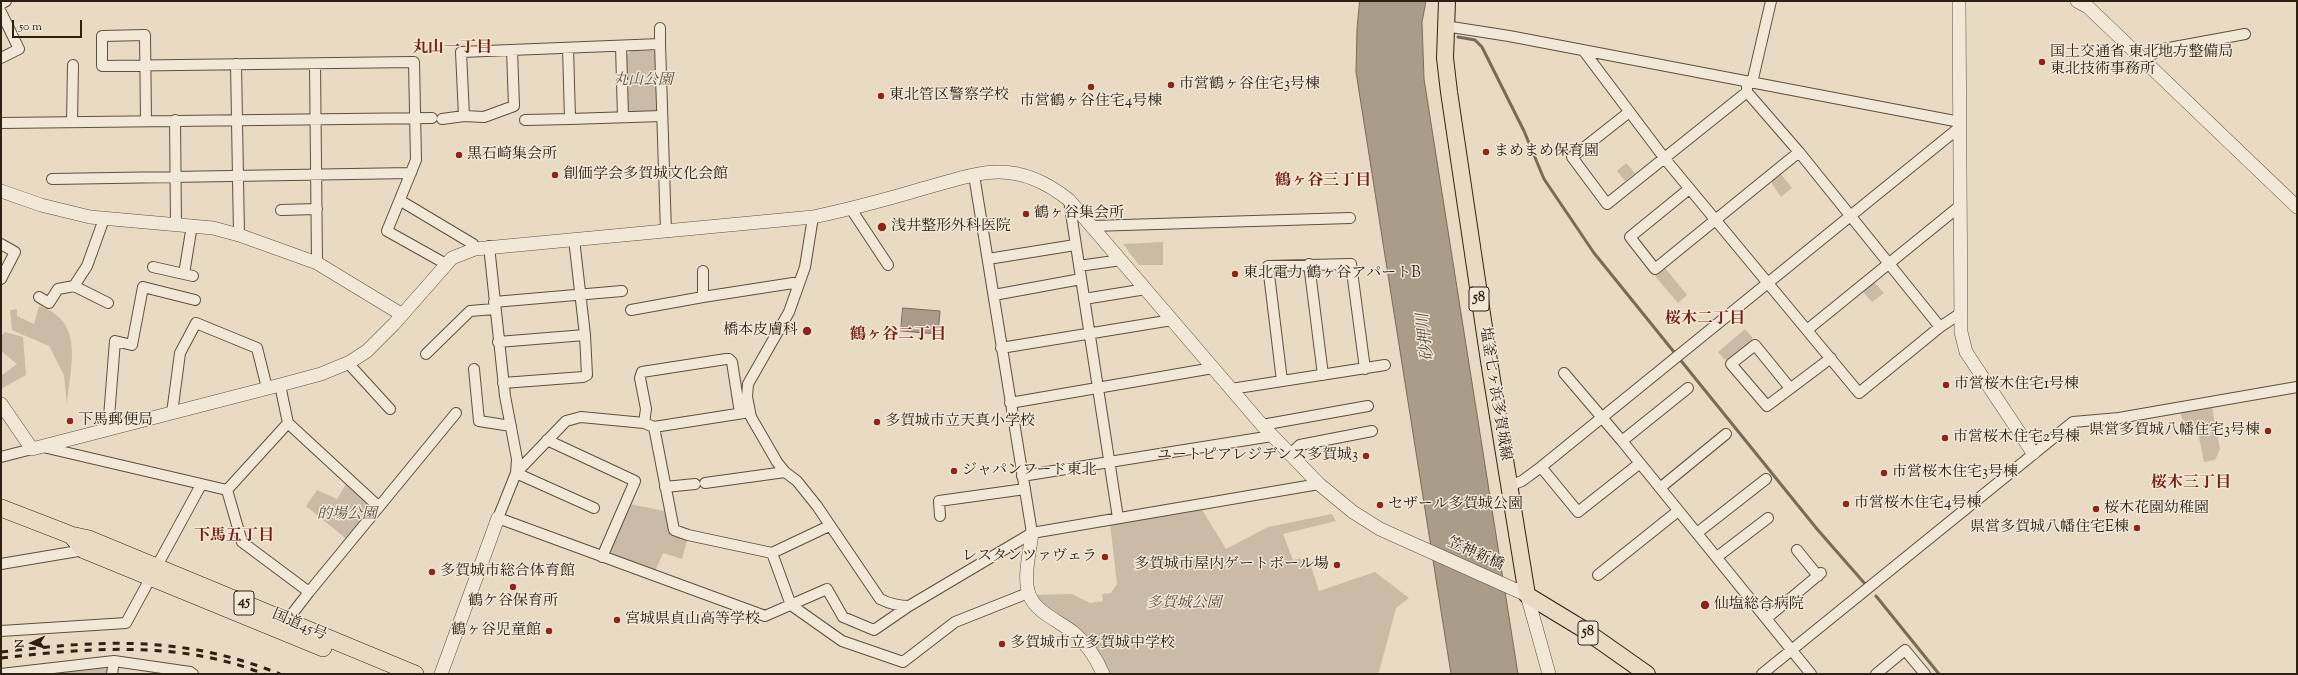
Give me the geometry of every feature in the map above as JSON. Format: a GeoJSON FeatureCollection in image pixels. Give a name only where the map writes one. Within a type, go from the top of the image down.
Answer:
{"type":"FeatureCollection","features":[{"type":"Feature","properties":{"kind":"highway","name":"国道45号"},"geometry":{"type":"LineString","coordinates":[[1,508],[71,535],[86,544],[286,627],[388,674]]}},
{"type":"Feature","properties":{"kind":"highway","name":"国道45号"},"geometry":{"type":"LineString","coordinates":[[286,627],[415,674]]}},
{"type":"Feature","properties":{"kind":"main road","name":"塩釜七ヶ浜多賀城線"},"geometry":{"type":"LineString","coordinates":[[1447,1],[1445,26],[1449,92],[1527,595]]}},
{"type":"Feature","properties":{"kind":"main road","name":"58"},"geometry":{"type":"LineString","coordinates":[[1527,595],[1583,629],[1647,674]]}},
{"type":"Feature","properties":{"kind":"street"},"geometry":{"type":"LineString","coordinates":[[1,4],[6,1]]}},
{"type":"Feature","properties":{"kind":"street"},"geometry":{"type":"LineString","coordinates":[[1628,113],[1572,157],[1607,204],[1665,159],[1749,86],[1771,1]]}},
{"type":"Feature","properties":{"kind":"street"},"geometry":{"type":"LineString","coordinates":[[1959,1],[1961,332],[1966,352],[2033,453]]}},
{"type":"Feature","properties":{"kind":"street"},"geometry":{"type":"LineString","coordinates":[[2085,3],[2297,207]]}},
{"type":"Feature","properties":{"kind":"street"},"geometry":{"type":"LineString","coordinates":[[1,12],[19,49],[1,58]]}},
{"type":"Feature","properties":{"kind":"street"},"geometry":{"type":"LineString","coordinates":[[1445,26],[1582,50],[1749,86],[1960,125]]}},
{"type":"Feature","properties":{"kind":"street"},"geometry":{"type":"LineString","coordinates":[[660,28],[666,232]]}},
{"type":"Feature","properties":{"kind":"street"},"geometry":{"type":"LineString","coordinates":[[2144,61],[2158,50],[2245,34]]}},
{"type":"Feature","properties":{"kind":"street"},"geometry":{"type":"LineString","coordinates":[[146,121],[146,65],[145,35],[102,36],[102,66],[146,65],[236,64],[315,64],[414,62],[416,160],[401,201],[387,231],[446,264]]}},
{"type":"Feature","properties":{"kind":"street"},"geometry":{"type":"LineString","coordinates":[[464,116],[462,52],[660,44]]}},
{"type":"Feature","properties":{"kind":"street"},"geometry":{"type":"LineString","coordinates":[[621,46],[623,117]]}},
{"type":"Feature","properties":{"kind":"street"},"geometry":{"type":"LineString","coordinates":[[568,48],[570,119]]}},
{"type":"Feature","properties":{"kind":"street"},"geometry":{"type":"LineString","coordinates":[[1,123],[437,118],[464,116],[484,117],[514,106],[512,50]]}},
{"type":"Feature","properties":{"kind":"street"},"geometry":{"type":"LineString","coordinates":[[1582,50],[1628,113],[1689,189],[1859,393],[1940,327],[1960,313]]}},
{"type":"Feature","properties":{"kind":"street"},"geometry":{"type":"LineString","coordinates":[[236,64],[239,235]]}},
{"type":"Feature","properties":{"kind":"street"},"geometry":{"type":"LineString","coordinates":[[315,64],[317,263]]}},
{"type":"Feature","properties":{"kind":"street"},"geometry":{"type":"LineString","coordinates":[[72,122],[73,65]]}},
{"type":"Feature","properties":{"kind":"street"},"geometry":{"type":"LineString","coordinates":[[1749,86],[1799,152],[1940,327]]}},
{"type":"Feature","properties":{"kind":"street"},"geometry":{"type":"LineString","coordinates":[[525,120],[662,116]]}},
{"type":"Feature","properties":{"kind":"street"},"geometry":{"type":"LineString","coordinates":[[174,120],[176,224]]}},
{"type":"Feature","properties":{"kind":"street"},"geometry":{"type":"LineString","coordinates":[[1509,486],[1522,480],[1541,467],[1960,125]]}},
{"type":"Feature","properties":{"kind":"street"},"geometry":{"type":"LineString","coordinates":[[1689,189],[1630,238],[1655,269],[1799,152]]}},
{"type":"Feature","properties":{"kind":"street","name":"笠神新橋"},"geometry":{"type":"LineString","coordinates":[[37,448],[320,374],[348,363],[377,342],[452,258],[475,249],[489,246],[666,232],[813,217],[851,209],[974,175],[1000,172],[1028,176],[1053,187],[1069,200],[1262,425],[1319,484],[1364,520],[1428,551],[1527,595]]}},
{"type":"Feature","properties":{"kind":"street"},"geometry":{"type":"LineString","coordinates":[[52,179],[411,173]]}},
{"type":"Feature","properties":{"kind":"street"},"geometry":{"type":"LineString","coordinates":[[974,175],[1032,533],[1028,572],[1028,593],[1040,610],[1072,632],[1091,650],[1103,674]]}},
{"type":"Feature","properties":{"kind":"street"},"geometry":{"type":"LineString","coordinates":[[1,191],[41,205],[104,219],[192,225],[213,228],[239,235],[317,263],[401,314]]}},
{"type":"Feature","properties":{"kind":"street"},"geometry":{"type":"LineString","coordinates":[[1069,200],[1088,333],[1118,518]]}},
{"type":"Feature","properties":{"kind":"street"},"geometry":{"type":"LineString","coordinates":[[401,201],[473,244],[475,249]]}},
{"type":"Feature","properties":{"kind":"street"},"geometry":{"type":"LineString","coordinates":[[1807,330],[1961,205]]}},
{"type":"Feature","properties":{"kind":"street"},"geometry":{"type":"LineString","coordinates":[[281,210],[317,209]]}},
{"type":"Feature","properties":{"kind":"street"},"geometry":{"type":"LineString","coordinates":[[851,209],[888,266]]}},
{"type":"Feature","properties":{"kind":"street"},"geometry":{"type":"LineString","coordinates":[[745,412],[748,384],[789,312],[805,267],[813,217]]}},
{"type":"Feature","properties":{"kind":"street"},"geometry":{"type":"LineString","coordinates":[[1092,226],[1350,218]]}},
{"type":"Feature","properties":{"kind":"street"},"geometry":{"type":"LineString","coordinates":[[74,286],[87,266],[104,219]]}},
{"type":"Feature","properties":{"kind":"street"},"geometry":{"type":"LineString","coordinates":[[153,267],[188,275],[192,225]]}},
{"type":"Feature","properties":{"kind":"street"},"geometry":{"type":"LineString","coordinates":[[503,383],[583,377],[588,374],[574,239]]}},
{"type":"Feature","properties":{"kind":"street"},"geometry":{"type":"LineString","coordinates":[[1,244],[15,252],[1,279]]}},
{"type":"Feature","properties":{"kind":"street"},"geometry":{"type":"LineString","coordinates":[[988,259],[1076,245]]}},
{"type":"Feature","properties":{"kind":"street"},"geometry":{"type":"LineString","coordinates":[[441,674],[516,473],[517,459],[503,383],[489,246]]}},
{"type":"Feature","properties":{"kind":"street"},"geometry":{"type":"LineString","coordinates":[[1079,266],[1121,260]]}},
{"type":"Feature","properties":{"kind":"street"},"geometry":{"type":"LineString","coordinates":[[1308,264],[1323,375]]}},
{"type":"Feature","properties":{"kind":"street"},"geometry":{"type":"LineString","coordinates":[[1282,381],[1268,266],[1351,264],[1365,368]]}},
{"type":"Feature","properties":{"kind":"street"},"geometry":{"type":"LineString","coordinates":[[702,271],[703,297]]}},
{"type":"Feature","properties":{"kind":"street"},"geometry":{"type":"LineString","coordinates":[[994,294],[1081,279]]}},
{"type":"Feature","properties":{"kind":"street"},"geometry":{"type":"LineString","coordinates":[[631,310],[793,283],[799,284]]}},
{"type":"Feature","properties":{"kind":"street"},"geometry":{"type":"LineString","coordinates":[[40,297],[49,303],[58,289],[74,286],[108,303]]}},
{"type":"Feature","properties":{"kind":"street"},"geometry":{"type":"LineString","coordinates":[[108,430],[115,341],[132,345],[143,287],[195,300]]}},
{"type":"Feature","properties":{"kind":"street"},"geometry":{"type":"LineString","coordinates":[[1084,299],[1146,289]]}},
{"type":"Feature","properties":{"kind":"street"},"geometry":{"type":"LineString","coordinates":[[426,354],[470,311],[494,305],[580,294],[622,291]]}},
{"type":"Feature","properties":{"kind":"street"},"geometry":{"type":"LineString","coordinates":[[1001,348],[1172,320]]}},
{"type":"Feature","properties":{"kind":"street"},"geometry":{"type":"LineString","coordinates":[[172,413],[180,353],[196,323],[257,348],[288,422],[379,507]]}},
{"type":"Feature","properties":{"kind":"street"},"geometry":{"type":"LineString","coordinates":[[498,342],[585,335]]}},
{"type":"Feature","properties":{"kind":"street"},"geometry":{"type":"LineString","coordinates":[[1790,388],[1755,345],[1731,364],[1767,406],[1830,358]]}},
{"type":"Feature","properties":{"kind":"street"},"geometry":{"type":"LineString","coordinates":[[644,423],[646,408],[640,378],[642,372],[729,359],[732,362],[745,412],[785,472],[797,481],[880,599],[896,606],[909,606]]}},
{"type":"Feature","properties":{"kind":"street"},"geometry":{"type":"LineString","coordinates":[[348,363],[390,409]]}},
{"type":"Feature","properties":{"kind":"street"},"geometry":{"type":"LineString","coordinates":[[1231,389],[1385,365]]}},
{"type":"Feature","properties":{"kind":"street"},"geometry":{"type":"LineString","coordinates":[[1010,403],[1213,368]]}},
{"type":"Feature","properties":{"kind":"street"},"geometry":{"type":"LineString","coordinates":[[474,369],[479,421],[511,426]]}},
{"type":"Feature","properties":{"kind":"street"},"geometry":{"type":"LineString","coordinates":[[1564,373],[1622,441],[1678,512],[1767,618],[1811,674]]}},
{"type":"Feature","properties":{"kind":"street"},"geometry":{"type":"LineString","coordinates":[[1762,674],[2072,422],[2119,418],[2297,387]]}},
{"type":"Feature","properties":{"kind":"street"},"geometry":{"type":"LineString","coordinates":[[1622,441],[1688,388]]}},
{"type":"Feature","properties":{"kind":"street"},"geometry":{"type":"LineString","coordinates":[[1,404],[37,448]]}},
{"type":"Feature","properties":{"kind":"street"},"geometry":{"type":"LineString","coordinates":[[1262,425],[1368,406]]}},
{"type":"Feature","properties":{"kind":"street"},"geometry":{"type":"LineString","coordinates":[[516,473],[566,421],[581,417],[644,423],[654,427],[745,412]]}},
{"type":"Feature","properties":{"kind":"street"},"geometry":{"type":"LineString","coordinates":[[286,627],[310,592],[456,413]]}},
{"type":"Feature","properties":{"kind":"street"},"geometry":{"type":"LineString","coordinates":[[226,490],[288,422]]}},
{"type":"Feature","properties":{"kind":"street"},"geometry":{"type":"LineString","coordinates":[[654,427],[674,530],[688,535],[772,553],[829,526]]}},
{"type":"Feature","properties":{"kind":"street"},"geometry":{"type":"LineString","coordinates":[[1290,454],[1300,445],[1372,431]]}},
{"type":"Feature","properties":{"kind":"street"},"geometry":{"type":"LineString","coordinates":[[1660,488],[1726,434]]}},
{"type":"Feature","properties":{"kind":"street"},"geometry":{"type":"LineString","coordinates":[[1022,476],[1272,436]]}},
{"type":"Feature","properties":{"kind":"street"},"geometry":{"type":"LineString","coordinates":[[548,440],[635,480],[602,557]]}},
{"type":"Feature","properties":{"kind":"street"},"geometry":{"type":"LineString","coordinates":[[1,457],[37,448],[226,490]]}},
{"type":"Feature","properties":{"kind":"street"},"geometry":{"type":"LineString","coordinates":[[1541,467],[1578,512],[1640,463]]}},
{"type":"Feature","properties":{"kind":"street"},"geometry":{"type":"LineString","coordinates":[[665,487],[785,472]]}},
{"type":"Feature","properties":{"kind":"street"},"geometry":{"type":"LineString","coordinates":[[516,473],[594,508]]}},
{"type":"Feature","properties":{"kind":"street"},"geometry":{"type":"LineString","coordinates":[[1697,533],[1766,479]]}},
{"type":"Feature","properties":{"kind":"street"},"geometry":{"type":"LineString","coordinates":[[498,518],[765,616],[826,589],[843,617],[874,630],[909,606],[1032,533],[1319,484]]}},
{"type":"Feature","properties":{"kind":"street"},"geometry":{"type":"LineString","coordinates":[[1,631],[126,623],[201,485]]}},
{"type":"Feature","properties":{"kind":"street"},"geometry":{"type":"LineString","coordinates":[[940,516],[939,500],[1025,489]]}},
{"type":"Feature","properties":{"kind":"street"},"geometry":{"type":"LineString","coordinates":[[226,490],[242,542],[310,592]]}},
{"type":"Feature","properties":{"kind":"street"},"geometry":{"type":"LineString","coordinates":[[1598,575],[1678,512]]}},
{"type":"Feature","properties":{"kind":"street"},"geometry":{"type":"LineString","coordinates":[[1717,558],[1768,518]]}},
{"type":"Feature","properties":{"kind":"street"},"geometry":{"type":"LineString","coordinates":[[1,564],[86,544]]}},
{"type":"Feature","properties":{"kind":"street"},"geometry":{"type":"LineString","coordinates":[[1767,618],[1820,575],[1797,550]]}},
{"type":"Feature","properties":{"kind":"street"},"geometry":{"type":"LineString","coordinates":[[772,553],[791,605],[842,641],[903,662],[955,622],[1028,593]]}},
{"type":"Feature","properties":{"kind":"street"},"geometry":{"type":"LineString","coordinates":[[1527,595],[1549,674]]}},
{"type":"Feature","properties":{"kind":"street"},"geometry":{"type":"LineString","coordinates":[[1876,674],[1905,650],[1925,674]]}},
{"type":"Feature","properties":{"kind":"street"},"geometry":{"type":"LineString","coordinates":[[1,674],[114,661],[190,672],[193,674]]}},
{"type":"Feature","properties":{"kind":"street"},"geometry":{"type":"LineString","coordinates":[[112,674],[114,661]]}},
{"type":"Feature","properties":{"kind":"green space","name":"丸山公園"},"geometry":{"type":"Polygon","coordinates":[[[631,51],[654,51],[658,55],[659,107],[655,111],[631,112],[627,107],[626,56],[631,51]]]}},
{"type":"Feature","properties":{"kind":"green space"},"geometry":{"type":"Polygon","coordinates":[[[1626,163],[1635,173],[1625,181],[1617,171],[1626,163]]]}},
{"type":"Feature","properties":{"kind":"green space"},"geometry":{"type":"Polygon","coordinates":[[[1780,173],[1792,188],[1781,197],[1772,184],[1772,180],[1780,173]]]}},
{"type":"Feature","properties":{"kind":"green space"},"geometry":{"type":"Polygon","coordinates":[[[1163,242],[1163,265],[1139,265],[1123,244],[1163,242]]]}},
{"type":"Feature","properties":{"kind":"green space"},"geometry":{"type":"Polygon","coordinates":[[[1665,268],[1687,295],[1678,303],[1655,276],[1665,268]]]}},
{"type":"Feature","properties":{"kind":"green space"},"geometry":{"type":"Polygon","coordinates":[[[1873,281],[1884,293],[1872,302],[1864,293],[1863,289],[1873,281]]]}},
{"type":"Feature","properties":{"kind":"green space"},"geometry":{"type":"Polygon","coordinates":[[[39,306],[54,313],[64,323],[69,334],[72,347],[72,361],[67,405],[64,375],[49,346],[12,330],[10,310],[17,309],[17,316],[34,324],[39,306]]]}},
{"type":"Feature","properties":{"kind":"green space"},"geometry":{"type":"Polygon","coordinates":[[[1745,329],[1752,337],[1752,341],[1728,360],[1724,359],[1718,352],[1745,329]]]}},
{"type":"Feature","properties":{"kind":"green space"},"geometry":{"type":"Polygon","coordinates":[[[5,332],[23,337],[26,375],[1,389],[1,376],[17,364],[1,351],[1,336],[5,332]]]}},
{"type":"Feature","properties":{"kind":"green space"},"geometry":{"type":"Polygon","coordinates":[[[2212,407],[2220,449],[2215,460],[2204,462],[2197,428],[2186,429],[2180,412],[2212,407]]]}},
{"type":"Feature","properties":{"kind":"green space","name":"的場公園"},"geometry":{"type":"Polygon","coordinates":[[[349,479],[379,507],[350,542],[306,506],[317,490],[337,499],[349,479]]]}},
{"type":"Feature","properties":{"kind":"green space"},"geometry":{"type":"Polygon","coordinates":[[[630,504],[664,511],[667,519],[688,538],[682,559],[663,553],[655,571],[608,552],[630,504]]]}},
{"type":"Feature","properties":{"kind":"green space","name":"多賀城公園"},"geometry":{"type":"Polygon","coordinates":[[[1201,508],[1226,549],[1268,527],[1332,514],[1336,521],[1283,534],[1293,560],[1308,557],[1319,591],[1375,572],[1409,598],[1396,608],[1379,672],[1375,674],[1109,674],[1066,620],[1043,603],[1035,595],[1072,594],[1090,603],[1103,601],[1102,594],[1111,593],[1117,584],[1110,523],[1201,508]]]}},
{"type":"Feature","properties":{"kind":"green space"},"geometry":{"type":"Polygon","coordinates":[[[114,661],[111,674],[11,674],[114,661]]]}},
{"type":"Feature","properties":{"kind":"water","name":"砂押川"},"geometry":{"type":"Polygon","coordinates":[[[1360,1],[1426,1],[1422,22],[1424,79],[1518,674],[1451,674],[1356,72],[1357,29],[1360,1]]]}},
{"type":"Feature","properties":{"kind":"water"},"geometry":{"type":"Polygon","coordinates":[[[903,308],[940,311],[938,334],[901,331],[903,308]]]}},
{"type":"Feature","properties":{"kind":"waterway"},"geometry":{"type":"LineString","coordinates":[[1458,37],[1475,40],[1482,47],[1524,131],[1544,179],[1594,253],[1817,529],[1866,585]]}},
{"type":"Feature","properties":{"kind":"waterway"},"geometry":{"type":"LineString","coordinates":[[1876,596],[1939,674]]}},
{"type":"Feature","properties":{"kind":"railway"},"geometry":{"type":"LineString","coordinates":[[1,652],[108,643],[142,644],[210,652],[244,661],[280,674]]}},
{"type":"Feature","properties":{"kind":"railway"},"geometry":{"type":"LineString","coordinates":[[1,658],[34,654],[100,650],[167,651],[232,663],[264,674]]}},
{"type":"Feature","properties":{"kind":"place","name":"国土交通省 東北地方整備局 東北技術事務所"},"geometry":{"type":"Point","coordinates":[2042,62]}},
{"type":"Feature","properties":{"kind":"place","name":"市営鶴ヶ谷住宅3号棟"},"geometry":{"type":"Point","coordinates":[1171,85]}},
{"type":"Feature","properties":{"kind":"place","name":"市営鶴ヶ谷住宅4号棟"},"geometry":{"type":"Point","coordinates":[1091,87]}},
{"type":"Feature","properties":{"kind":"place","name":"東北管区警察学校"},"geometry":{"type":"Point","coordinates":[881,96]}},
{"type":"Feature","properties":{"kind":"place","name":"まめまめ保育園"},"geometry":{"type":"Point","coordinates":[1486,152]}},
{"type":"Feature","properties":{"kind":"place","name":"黒石崎集会所"},"geometry":{"type":"Point","coordinates":[459,155]}},
{"type":"Feature","properties":{"kind":"place","name":"創価学会多賀城文化会館"},"geometry":{"type":"Point","coordinates":[555,175]}},
{"type":"Feature","properties":{"kind":"place","name":"鶴ヶ谷集会所"},"geometry":{"type":"Point","coordinates":[1026,214]}},
{"type":"Feature","properties":{"kind":"place","name":"浅井整形外科医院"},"geometry":{"type":"Point","coordinates":[882,227]}},
{"type":"Feature","properties":{"kind":"place","name":"東北電力 鶴ヶ谷アパートB"},"geometry":{"type":"Point","coordinates":[1235,274]}},
{"type":"Feature","properties":{"kind":"place","name":"橋本皮膚科"},"geometry":{"type":"Point","coordinates":[807,331]}},
{"type":"Feature","properties":{"kind":"place","name":"市営桜木住宅1号棟"},"geometry":{"type":"Point","coordinates":[1946,385]}},
{"type":"Feature","properties":{"kind":"place","name":"下馬郵便局"},"geometry":{"type":"Point","coordinates":[70,421]}},
{"type":"Feature","properties":{"kind":"place","name":"多賀城市立天真小学校"},"geometry":{"type":"Point","coordinates":[877,422]}},
{"type":"Feature","properties":{"kind":"place","name":"県営多賀城八幡住宅3号棟"},"geometry":{"type":"Point","coordinates":[2268,431]}},
{"type":"Feature","properties":{"kind":"place","name":"市営桜木住宅2号棟"},"geometry":{"type":"Point","coordinates":[1945,438]}},
{"type":"Feature","properties":{"kind":"place","name":"ユートピアレジデンス多賀城3"},"geometry":{"type":"Point","coordinates":[1366,456]}},
{"type":"Feature","properties":{"kind":"place","name":"ジャパンフード東北"},"geometry":{"type":"Point","coordinates":[954,471]}},
{"type":"Feature","properties":{"kind":"place","name":"市営桜木住宅3号棟"},"geometry":{"type":"Point","coordinates":[1884,473]}},
{"type":"Feature","properties":{"kind":"place","name":"市営桜木住宅4号棟"},"geometry":{"type":"Point","coordinates":[1846,504]}},
{"type":"Feature","properties":{"kind":"place","name":"セザール多賀城公園"},"geometry":{"type":"Point","coordinates":[1380,505]}},
{"type":"Feature","properties":{"kind":"place","name":"桜木花園幼稚園"},"geometry":{"type":"Point","coordinates":[2096,509]}},
{"type":"Feature","properties":{"kind":"place","name":"県営多賀城八幡住宅E棟"},"geometry":{"type":"Point","coordinates":[2137,528]}},
{"type":"Feature","properties":{"kind":"place","name":"レスタンツァヴェラ"},"geometry":{"type":"Point","coordinates":[1105,557]}},
{"type":"Feature","properties":{"kind":"place","name":"多賀城市屋内ゲートボール場"},"geometry":{"type":"Point","coordinates":[1337,565]}},
{"type":"Feature","properties":{"kind":"place","name":"多賀城市総合体育館"},"geometry":{"type":"Point","coordinates":[432,572]}},
{"type":"Feature","properties":{"kind":"place","name":"鶴ケ谷保育所"},"geometry":{"type":"Point","coordinates":[513,587]}},
{"type":"Feature","properties":{"kind":"place","name":"仙塩総合病院"},"geometry":{"type":"Point","coordinates":[1705,605]}},
{"type":"Feature","properties":{"kind":"place","name":"宮城県貞山高等学校"},"geometry":{"type":"Point","coordinates":[617,620]}},
{"type":"Feature","properties":{"kind":"place","name":"鶴ヶ谷児童館"},"geometry":{"type":"Point","coordinates":[549,631]}},
{"type":"Feature","properties":{"kind":"place","name":"多賀城市立多賀城中学校"},"geometry":{"type":"Point","coordinates":[1002,644]}},
{"type":"Feature","properties":{"kind":"district","name":"丸山一丁目"},"geometry":{"type":"Point","coordinates":[452,49]}},
{"type":"Feature","properties":{"kind":"district","name":"鶴ヶ谷三丁目"},"geometry":{"type":"Point","coordinates":[1323,182]}},
{"type":"Feature","properties":{"kind":"district","name":"桜木二丁目"},"geometry":{"type":"Point","coordinates":[1705,320]}},
{"type":"Feature","properties":{"kind":"district","name":"鶴ヶ谷二丁目"},"geometry":{"type":"Point","coordinates":[898,336]}},
{"type":"Feature","properties":{"kind":"district","name":"桜木三丁目"},"geometry":{"type":"Point","coordinates":[2191,484]}},
{"type":"Feature","properties":{"kind":"district","name":"下馬五丁目"},"geometry":{"type":"Point","coordinates":[234,537]}}]}
